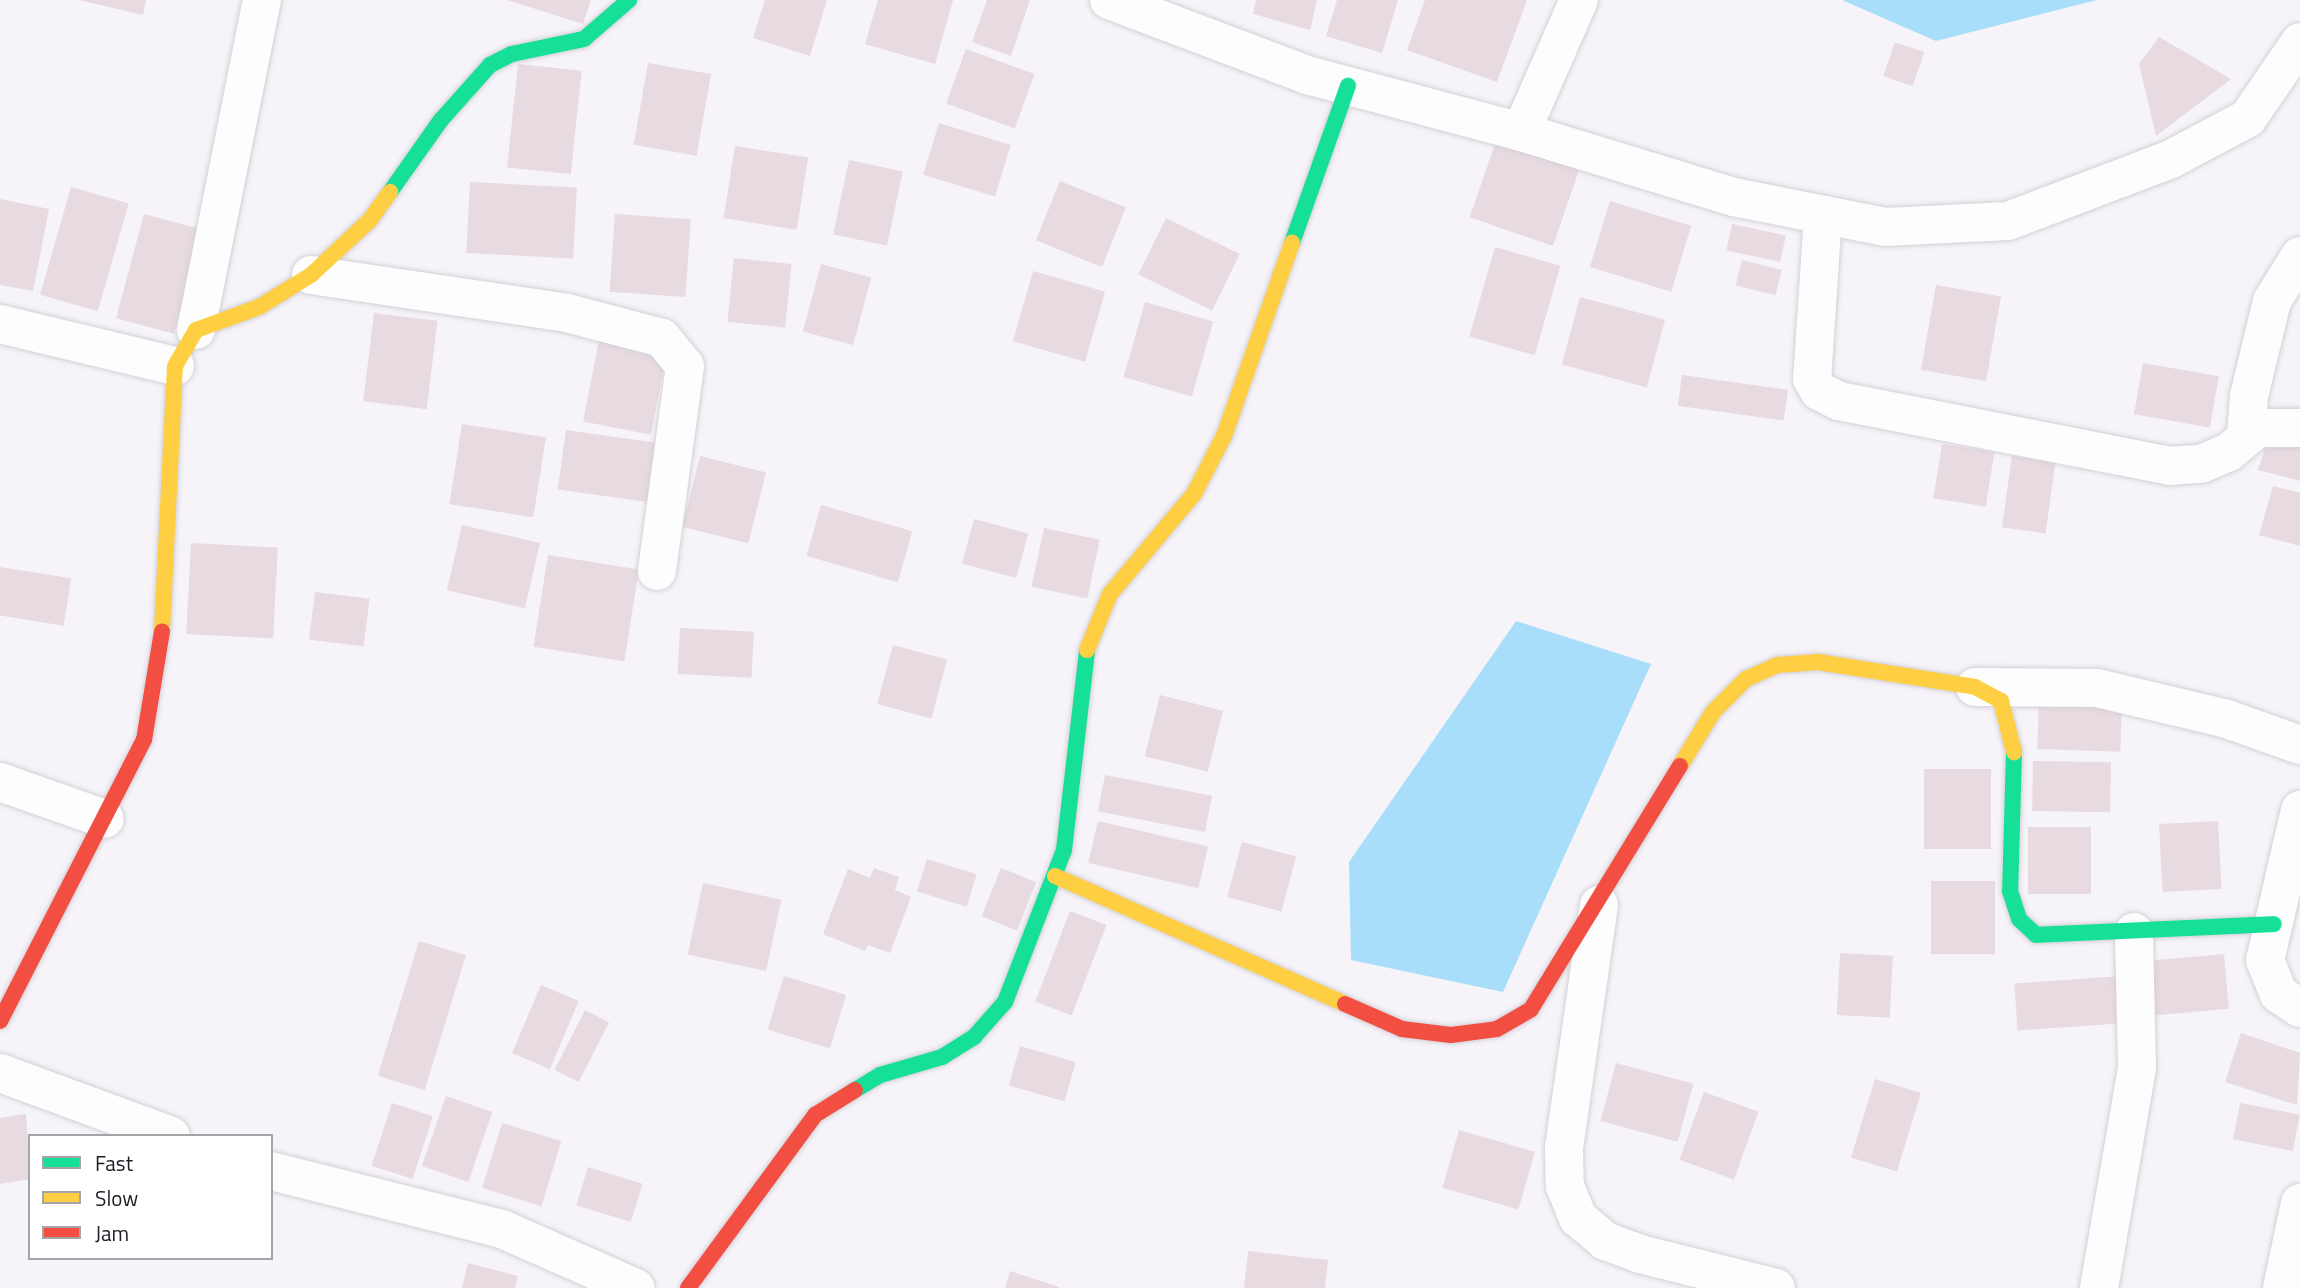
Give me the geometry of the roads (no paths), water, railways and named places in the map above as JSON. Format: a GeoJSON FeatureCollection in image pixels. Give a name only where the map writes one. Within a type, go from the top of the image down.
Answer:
{"type":"FeatureCollection","features":[{"type":"Feature","properties":{"kind":"street"},"geometry":{"type":"LineString","coordinates":[[0,1021],[144,740],[161,650],[175,366],[196,330],[262,0]]}},
{"type":"Feature","properties":{"kind":"street"},"geometry":{"type":"LineString","coordinates":[[196,330],[259,307],[311,275],[369,221],[441,120],[490,65],[512,54],[584,39],[629,0]]}},
{"type":"Feature","properties":{"kind":"street"},"geometry":{"type":"LineString","coordinates":[[1112,0],[1348,86],[1521,132],[1734,197],[1886,227],[2007,222],[2171,159],[2248,118],[2300,42]]}},
{"type":"Feature","properties":{"kind":"street"},"geometry":{"type":"LineString","coordinates":[[1521,132],[1579,0]]}},
{"type":"Feature","properties":{"kind":"street"},"geometry":{"type":"LineString","coordinates":[[688,1288],[815,1115],[880,1075],[942,1057],[974,1037],[1005,1002],[1064,850],[1080,677],[1091,632],[1110,594],[1194,494],[1224,436],[1348,86]]}},
{"type":"Feature","properties":{"kind":"street"},"geometry":{"type":"LineString","coordinates":[[1823,215],[1811,361],[1819,391],[1839,401],[1919,419],[2169,466],[2201,464],[2274,424],[2300,428]]}},
{"type":"Feature","properties":{"kind":"street"},"geometry":{"type":"LineString","coordinates":[[2246,438],[2251,384],[2272,302],[2300,256]]}},
{"type":"Feature","properties":{"kind":"street"},"geometry":{"type":"LineString","coordinates":[[311,275],[567,313],[662,338],[685,366],[657,571]]}},
{"type":"Feature","properties":{"kind":"street"},"geometry":{"type":"LineString","coordinates":[[0,324],[175,366]]}},
{"type":"Feature","properties":{"kind":"street"},"geometry":{"type":"LineString","coordinates":[[1055,876],[1402,1029],[1451,1035],[1497,1029],[1531,1009],[1599,905],[1713,712],[1746,679],[1778,665],[1818,662],[1975,687],[2097,688],[2227,719],[2300,745]]}},
{"type":"Feature","properties":{"kind":"street"},"geometry":{"type":"LineString","coordinates":[[1975,687],[2001,701],[2010,718],[2015,780],[2010,891],[2020,919],[2036,934],[2059,938],[2274,924]]}},
{"type":"Feature","properties":{"kind":"street"},"geometry":{"type":"LineString","coordinates":[[0,782],[105,819]]}},
{"type":"Feature","properties":{"kind":"street"},"geometry":{"type":"LineString","coordinates":[[2300,810],[2265,960],[2279,994],[2300,1008]]}},
{"type":"Feature","properties":{"kind":"street"},"geometry":{"type":"LineString","coordinates":[[1599,905],[1564,1147],[1565,1186],[1578,1218],[1605,1241],[1640,1254],[1776,1288]]}},
{"type":"Feature","properties":{"kind":"street"},"geometry":{"type":"LineString","coordinates":[[2099,1288],[2137,1068],[2134,932]]}},
{"type":"Feature","properties":{"kind":"street"},"geometry":{"type":"LineString","coordinates":[[0,1073],[166,1134]]}},
{"type":"Feature","properties":{"kind":"street"},"geometry":{"type":"LineString","coordinates":[[273,1171],[502,1228],[636,1288]]}},
{"type":"Feature","properties":{"kind":"street"},"geometry":{"type":"LineString","coordinates":[[2282,1288],[2300,1203]]}},
{"type":"Feature","properties":{"kind":"water"},"geometry":{"type":"Polygon","coordinates":[[[1842,0],[2097,0],[1936,41],[1842,0]]]}},
{"type":"Feature","properties":{"kind":"water"},"geometry":{"type":"Polygon","coordinates":[[[1516,621],[1651,664],[1503,992],[1351,960],[1349,862],[1516,621]]]}}]}
